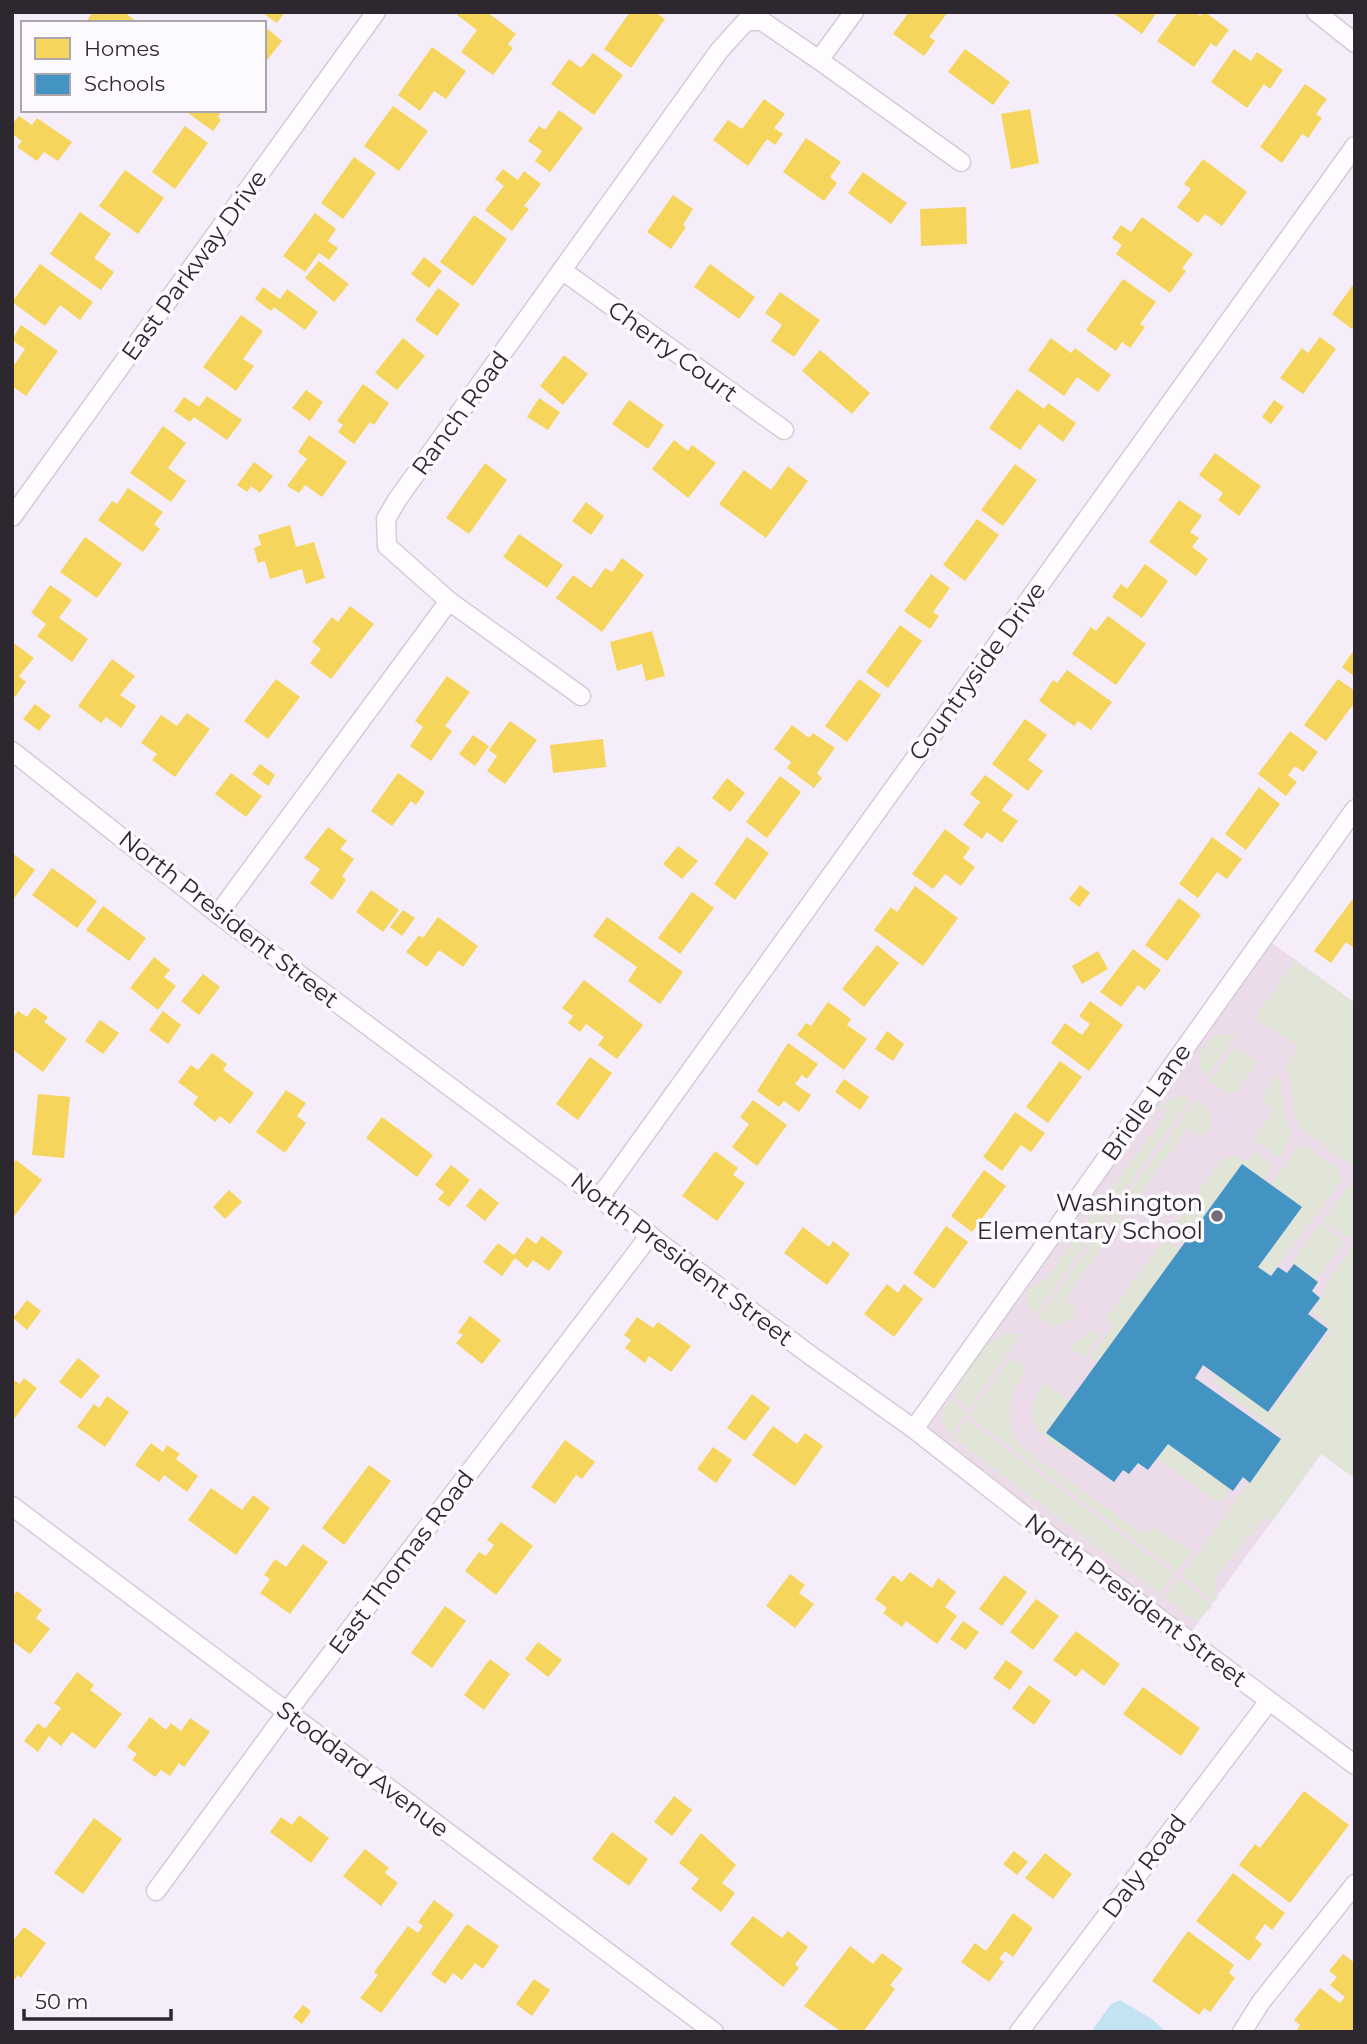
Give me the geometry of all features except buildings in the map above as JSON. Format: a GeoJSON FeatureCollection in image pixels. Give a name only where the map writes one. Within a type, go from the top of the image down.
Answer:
{"type":"FeatureCollection","features":[{"type":"Feature","properties":{"kind":"street","name":"East Parkway Drive"},"geometry":{"type":"LineString","coordinates":[[12,517],[376,12]]}},
{"type":"Feature","properties":{"kind":"street"},"geometry":{"type":"LineString","coordinates":[[854,12],[819,60],[961,162]]}},
{"type":"Feature","properties":{"kind":"street"},"geometry":{"type":"LineString","coordinates":[[1320,14],[1355,43]]}},
{"type":"Feature","properties":{"kind":"street","name":"Ranch Road"},"geometry":{"type":"LineString","coordinates":[[581,696],[449,601],[387,546],[386,519],[719,51],[746,21],[762,21],[819,60]]}},
{"type":"Feature","properties":{"kind":"street","name":"Countryside Drive"},"geometry":{"type":"LineString","coordinates":[[600,1197],[1355,146]]}},
{"type":"Feature","properties":{"kind":"street","name":"Cherry Court"},"geometry":{"type":"LineString","coordinates":[[563,271],[784,430]]}},
{"type":"Feature","properties":{"kind":"street"},"geometry":{"type":"LineString","coordinates":[[218,914],[449,601]]}},
{"type":"Feature","properties":{"kind":"street","name":"North President Street"},"geometry":{"type":"LineString","coordinates":[[12,751],[218,914],[914,1429],[1355,1765]]}},
{"type":"Feature","properties":{"kind":"street","name":"Bridle Lane"},"geometry":{"type":"LineString","coordinates":[[914,1429],[1354,812]]}},
{"type":"Feature","properties":{"kind":"street","name":"East Thomas Road"},"geometry":{"type":"LineString","coordinates":[[156,1891],[286,1712],[650,1235]]}},
{"type":"Feature","properties":{"kind":"street","name":"Stoddard Avenue"},"geometry":{"type":"LineString","coordinates":[[12,1506],[714,2032]]}},
{"type":"Feature","properties":{"kind":"street","name":"Daly Road"},"geometry":{"type":"LineString","coordinates":[[1019,2032],[1269,1701]]}},
{"type":"Feature","properties":{"kind":"street"},"geometry":{"type":"LineString","coordinates":[[1242,2032],[1261,2002],[1355,1884]]}},
{"type":"Feature","properties":{"kind":"shaded area","name":"Washington Elementary School"},"geometry":{"type":"Polygon","coordinates":[[[1272,943],[1355,1003],[1355,1478],[1321,1454],[1191,1632],[928,1428],[1272,943]]]}},
{"type":"Feature","properties":{"kind":"shaded area"},"geometry":{"type":"Polygon","coordinates":[[[1295,960],[1355,1003],[1355,1168],[1303,1130],[1298,1121],[1294,1112],[1290,1081],[1284,1068],[1299,1046],[1254,1019],[1295,960]]]}},
{"type":"Feature","properties":{"kind":"shaded area"},"geometry":{"type":"Polygon","coordinates":[[[1236,1035],[1206,1078],[1200,1067],[1201,1051],[1213,1036],[1236,1035]]]}},
{"type":"Feature","properties":{"kind":"shaded area"},"geometry":{"type":"Polygon","coordinates":[[[1235,1046],[1257,1062],[1236,1092],[1229,1094],[1209,1081],[1235,1046]]]}},
{"type":"Feature","properties":{"kind":"shaded area"},"geometry":{"type":"Polygon","coordinates":[[[1277,1075],[1282,1085],[1283,1113],[1292,1134],[1279,1158],[1253,1139],[1273,1111],[1261,1098],[1277,1075]]]}},
{"type":"Feature","properties":{"kind":"shaded area"},"geometry":{"type":"Polygon","coordinates":[[[1182,1096],[1191,1098],[1035,1315],[1028,1304],[1028,1290],[1047,1278],[1170,1108],[1156,1111],[1169,1099],[1182,1096]]]}},
{"type":"Feature","properties":{"kind":"shaded area"},"geometry":{"type":"Polygon","coordinates":[[[1196,1099],[1211,1116],[1208,1131],[1203,1136],[1188,1128],[1065,1299],[1077,1309],[1073,1318],[1056,1324],[1038,1318],[1196,1099]]]}},
{"type":"Feature","properties":{"kind":"shaded area"},"geometry":{"type":"Polygon","coordinates":[[[1304,1146],[1339,1169],[1341,1181],[1270,1276],[1258,1267],[1302,1207],[1271,1184],[1297,1148],[1304,1146]]]}},
{"type":"Feature","properties":{"kind":"shaded area"},"geometry":{"type":"Polygon","coordinates":[[[1254,1152],[1273,1165],[1264,1179],[1242,1164],[1185,1242],[1173,1234],[1176,1230],[1172,1227],[1223,1157],[1233,1158],[1235,1155],[1246,1162],[1254,1152]]]}},
{"type":"Feature","properties":{"kind":"shaded area"},"geometry":{"type":"Polygon","coordinates":[[[1355,1185],[1355,1228],[1348,1238],[1323,1221],[1348,1187],[1355,1185]]]}},
{"type":"Feature","properties":{"kind":"shaded area"},"geometry":{"type":"Polygon","coordinates":[[[1320,1224],[1345,1241],[1316,1280],[1291,1263],[1320,1224]]]}},
{"type":"Feature","properties":{"kind":"shaded area"},"geometry":{"type":"Polygon","coordinates":[[[1168,1241],[1180,1250],[1098,1362],[1090,1356],[1113,1326],[1105,1319],[1162,1243],[1165,1245],[1168,1241]]]}},
{"type":"Feature","properties":{"kind":"shaded area"},"geometry":{"type":"Polygon","coordinates":[[[1355,1244],[1355,1478],[1321,1454],[1272,1522],[1265,1517],[1215,1579],[1217,1598],[1214,1602],[1182,1575],[1283,1436],[1213,1382],[1218,1376],[1269,1412],[1307,1366],[1332,1328],[1312,1312],[1323,1296],[1327,1281],[1355,1244]]]}},
{"type":"Feature","properties":{"kind":"shaded area"},"geometry":{"type":"Polygon","coordinates":[[[1092,1330],[1100,1336],[1084,1358],[1070,1347],[1092,1330]]]}},
{"type":"Feature","properties":{"kind":"shaded area"},"geometry":{"type":"Polygon","coordinates":[[[1015,1333],[1021,1335],[969,1408],[952,1396],[971,1366],[995,1339],[1015,1333]]]}},
{"type":"Feature","properties":{"kind":"shaded area"},"geometry":{"type":"Polygon","coordinates":[[[1015,1358],[1026,1369],[1010,1406],[1011,1425],[1019,1445],[1138,1531],[1144,1532],[1154,1527],[1191,1552],[1177,1571],[968,1416],[1010,1359],[1013,1362],[1015,1358]]]}},
{"type":"Feature","properties":{"kind":"shaded area"},"geometry":{"type":"Polygon","coordinates":[[[1044,1383],[1069,1401],[1046,1433],[1068,1448],[1065,1452],[1045,1437],[1034,1422],[1033,1406],[1044,1383]]]}},
{"type":"Feature","properties":{"kind":"shaded area"},"geometry":{"type":"Polygon","coordinates":[[[950,1399],[966,1412],[949,1435],[941,1418],[950,1399]]]}},
{"type":"Feature","properties":{"kind":"shaded area"},"geometry":{"type":"Polygon","coordinates":[[[966,1419],[1175,1575],[1160,1594],[953,1438],[966,1419]]]}},
{"type":"Feature","properties":{"kind":"shaded area"},"geometry":{"type":"Polygon","coordinates":[[[1168,1444],[1231,1489],[1219,1503],[1157,1458],[1168,1444]]]}},
{"type":"Feature","properties":{"kind":"shaded area"},"geometry":{"type":"Polygon","coordinates":[[[1178,1578],[1213,1606],[1195,1621],[1164,1597],[1178,1578]]]}},
{"type":"Feature","properties":{"kind":"water"},"geometry":{"type":"Polygon","coordinates":[[[1120,2000],[1152,2019],[1166,2032],[1091,2032],[1111,2004],[1120,2000]]]}},
{"type":"Feature","properties":{"kind":"place","name":"Washington Elementary School"},"geometry":{"type":"Point","coordinates":[1217,1216]}}]}
